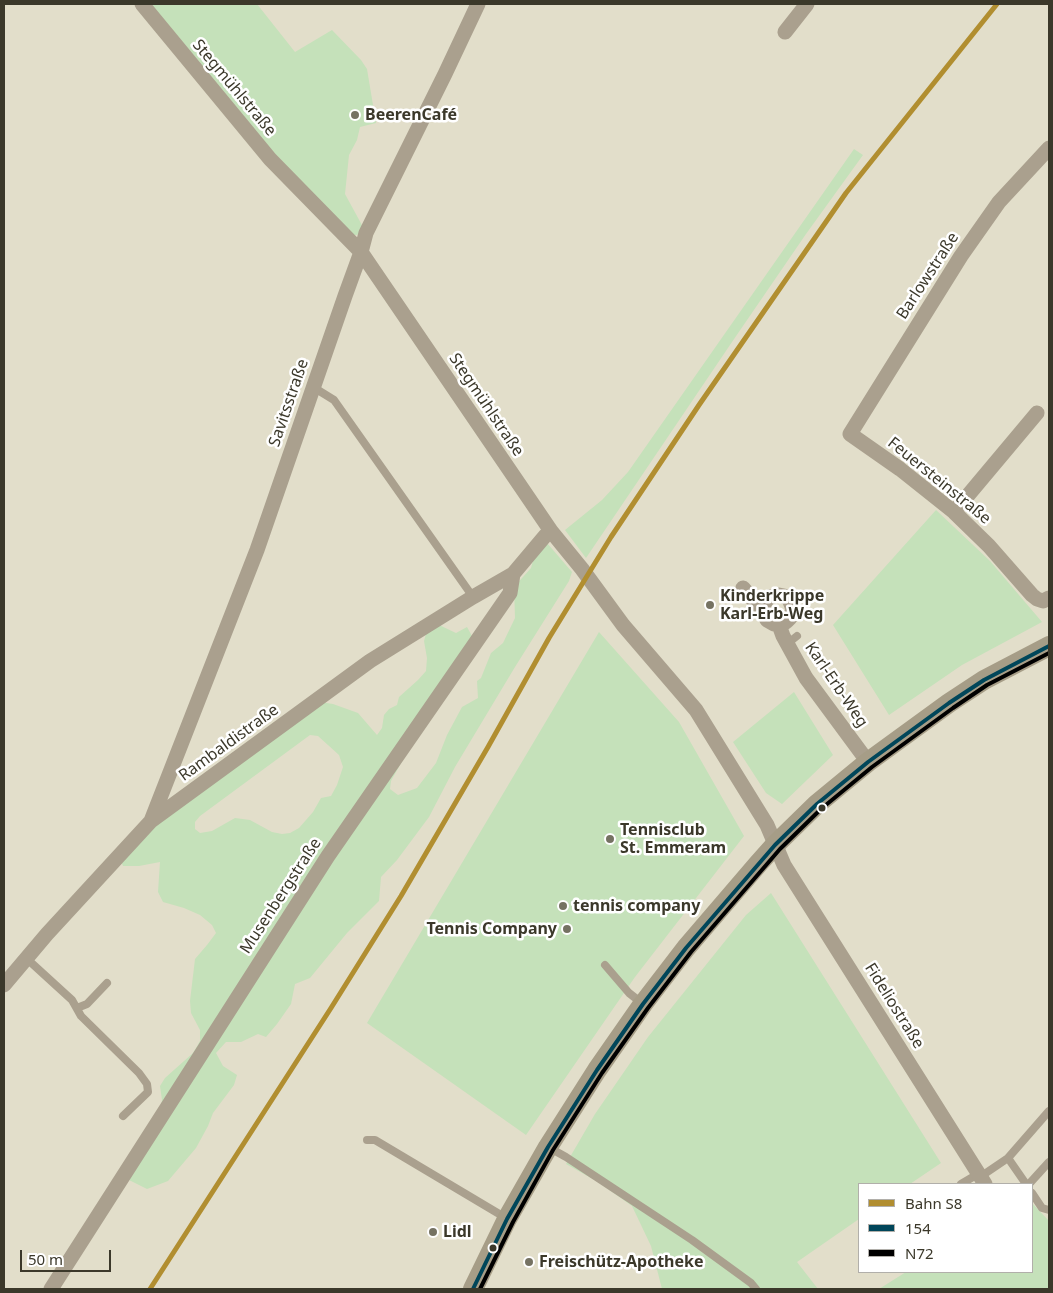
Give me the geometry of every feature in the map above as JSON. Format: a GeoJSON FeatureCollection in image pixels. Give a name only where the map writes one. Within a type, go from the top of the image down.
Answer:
{"type":"FeatureCollection","features":[{"type":"Feature","properties":{"kind":"main road"},"geometry":{"type":"LineString","coordinates":[[473,1289],[507,1219],[548,1147],[597,1070],[643,1004],[686,948],[776,845],[817,804],[868,762],[984,680],[1049,646]]}},
{"type":"Feature","properties":{"kind":"street","name":"Stegmühlstraße"},"geometry":{"type":"LineString","coordinates":[[142,4],[270,159],[361,252],[551,531],[582,569],[623,625],[696,710],[767,824],[776,845]]}},
{"type":"Feature","properties":{"kind":"street","name":"Savitsstraße"},"geometry":{"type":"LineString","coordinates":[[151,821],[257,550],[366,233],[478,4]]}},
{"type":"Feature","properties":{"kind":"street"},"geometry":{"type":"LineString","coordinates":[[785,32],[807,4]]}},
{"type":"Feature","properties":{"kind":"street","name":"Barlowstraße"},"geometry":{"type":"LineString","coordinates":[[850,434],[961,256],[1000,202],[1049,148]]}},
{"type":"Feature","properties":{"kind":"street"},"geometry":{"type":"LineString","coordinates":[[954,512],[1038,413]]}},
{"type":"Feature","properties":{"kind":"street","name":"Feuersteinstraße"},"geometry":{"type":"LineString","coordinates":[[850,434],[900,469],[954,512],[989,546],[1032,595],[1037,599],[1046,600]]}},
{"type":"Feature","properties":{"kind":"street","name":"Musenbergstraße"},"geometry":{"type":"LineString","coordinates":[[51,1289],[328,856],[510,593],[513,574],[551,531]]}},
{"type":"Feature","properties":{"kind":"street","name":"Rambaldistraße"},"geometry":{"type":"LineString","coordinates":[[4,985],[26,958],[151,821],[370,661],[472,597],[513,574]]}},
{"type":"Feature","properties":{"kind":"street","name":"Karl-Erb-Weg"},"geometry":{"type":"LineString","coordinates":[[743,588],[762,610],[767,620],[779,625],[792,640],[806,678],[868,762]]}},
{"type":"Feature","properties":{"kind":"street"},"geometry":{"type":"LineString","coordinates":[[762,610],[769,597],[780,595],[789,599],[792,604],[792,614],[787,621],[779,625]]}},
{"type":"Feature","properties":{"kind":"street","name":"Fideliostraße"},"geometry":{"type":"LineString","coordinates":[[776,845],[784,866],[981,1178]]}},
{"type":"Feature","properties":{"kind":"lane"},"geometry":{"type":"LineString","coordinates":[[313,388],[334,400],[472,597]]}},
{"type":"Feature","properties":{"kind":"lane"},"geometry":{"type":"LineString","coordinates":[[26,958],[72,1000],[81,1016],[148,1084],[148,1092],[123,1116]]}},
{"type":"Feature","properties":{"kind":"lane"},"geometry":{"type":"LineString","coordinates":[[605,964],[629,993],[643,1004]]}},
{"type":"Feature","properties":{"kind":"lane"},"geometry":{"type":"LineString","coordinates":[[77,1008],[87,1004],[107,983]]}},
{"type":"Feature","properties":{"kind":"lane"},"geometry":{"type":"LineString","coordinates":[[964,1183],[981,1178],[1008,1158],[1049,1111]]}},
{"type":"Feature","properties":{"kind":"lane"},"geometry":{"type":"LineString","coordinates":[[367,1140],[375,1140],[507,1219]]}},
{"type":"Feature","properties":{"kind":"lane"},"geometry":{"type":"LineString","coordinates":[[548,1147],[574,1162],[692,1240],[751,1283],[756,1289]]}},
{"type":"Feature","properties":{"kind":"lane"},"geometry":{"type":"LineString","coordinates":[[1008,1158],[1026,1183]]}},
{"type":"Feature","properties":{"kind":"lane"},"geometry":{"type":"LineString","coordinates":[[1028,1183],[1049,1162]]}},
{"type":"Feature","properties":{"kind":"lane"},"geometry":{"type":"LineString","coordinates":[[1033,1194],[1042,1208],[1049,1210]]}},
{"type":"Feature","properties":{"kind":"green space"},"geometry":{"type":"Polygon","coordinates":[[[151,4],[257,4],[295,52],[332,30],[361,60],[367,69],[376,123],[360,127],[357,140],[349,155],[345,194],[363,227],[359,234],[353,236],[275,154],[151,4]]]}},
{"type":"Feature","properties":{"kind":"green space"},"geometry":{"type":"Polygon","coordinates":[[[854,149],[863,155],[806,234],[586,558],[565,530],[602,500],[628,472],[854,149]]]}},
{"type":"Feature","properties":{"kind":"green space"},"geometry":{"type":"Polygon","coordinates":[[[936,510],[990,561],[1042,622],[962,665],[889,715],[833,625],[936,510]]]}},
{"type":"Feature","properties":{"kind":"green space"},"geometry":{"type":"Polygon","coordinates":[[[547,543],[572,572],[569,581],[455,767],[429,817],[397,860],[381,877],[379,901],[347,933],[310,978],[295,984],[291,1004],[266,1037],[258,1034],[241,1042],[226,1042],[216,1053],[223,1066],[237,1075],[234,1085],[213,1113],[196,1148],[168,1181],[147,1189],[129,1180],[157,1128],[162,1100],[160,1086],[165,1078],[193,1053],[200,1041],[200,1030],[191,1013],[190,1001],[195,959],[216,933],[212,925],[200,915],[163,902],[158,892],[160,862],[139,866],[123,866],[120,859],[155,826],[320,702],[333,704],[358,713],[377,735],[382,728],[384,715],[389,709],[397,705],[399,697],[426,671],[427,658],[424,641],[428,627],[437,624],[456,633],[467,627],[472,636],[391,781],[390,789],[398,795],[417,788],[436,763],[447,735],[462,707],[478,698],[477,681],[481,678],[491,653],[503,643],[515,618],[514,587],[531,568],[535,553],[547,543]],[[310,735],[200,816],[195,822],[195,829],[200,833],[212,831],[235,818],[250,820],[272,832],[282,834],[290,833],[299,828],[313,812],[321,798],[331,796],[343,767],[339,755],[318,736],[310,735]]]}},
{"type":"Feature","properties":{"kind":"green space","name":"tennis company"},"geometry":{"type":"Polygon","coordinates":[[[599,632],[679,722],[744,836],[635,977],[526,1135],[367,1023],[599,632]]]}},
{"type":"Feature","properties":{"kind":"green space"},"geometry":{"type":"Polygon","coordinates":[[[794,692],[833,755],[782,804],[766,793],[733,742],[794,692]]]}},
{"type":"Feature","properties":{"kind":"green space"},"geometry":{"type":"Polygon","coordinates":[[[771,893],[941,1163],[911,1183],[858,1183],[858,1220],[797,1262],[818,1289],[662,1289],[651,1246],[632,1206],[598,1182],[566,1164],[595,1114],[648,1037],[746,915],[771,893]]]}},
{"type":"Feature","properties":{"kind":"green space"},"geometry":{"type":"Polygon","coordinates":[[[1033,1204],[1049,1221],[1049,1289],[879,1289],[904,1273],[1033,1273],[1033,1204]]]}},
{"type":"Feature","properties":{"kind":"rail line","name":"S8"},"geometry":{"type":"LineString","coordinates":[[150,1289],[401,896],[549,638],[611,537],[699,405],[846,193],[997,4]]}},
{"type":"Feature","properties":{"kind":"transit line","name":"154"},"geometry":{"type":"LineString","coordinates":[[473,1289],[507,1219],[548,1147],[597,1070],[643,1004],[686,948],[775,845],[817,804],[868,762],[949,703],[984,680],[1049,646]]}},
{"type":"Feature","properties":{"kind":"transit line","name":"N72"},"geometry":{"type":"LineString","coordinates":[[480,1289],[513,1222],[553,1150],[602,1073],[691,952],[780,849],[821,809],[872,767],[987,685],[1049,653]]}},
{"type":"Feature","properties":{"kind":"place","name":"BeerenCafé"},"geometry":{"type":"Point","coordinates":[355,115]}},
{"type":"Feature","properties":{"kind":"place","name":"Kinderkrippe Karl-Erb-Weg"},"geometry":{"type":"Point","coordinates":[710,605]}},
{"type":"Feature","properties":{"kind":"place","name":"Tennisclub St. Emmeram"},"geometry":{"type":"Point","coordinates":[610,839]}},
{"type":"Feature","properties":{"kind":"place","name":"tennis company"},"geometry":{"type":"Point","coordinates":[563,906]}},
{"type":"Feature","properties":{"kind":"place","name":"Tennis Company"},"geometry":{"type":"Point","coordinates":[567,929]}},
{"type":"Feature","properties":{"kind":"place","name":"Lidl"},"geometry":{"type":"Point","coordinates":[433,1232]}},
{"type":"Feature","properties":{"kind":"place","name":"Freischütz-Apotheke"},"geometry":{"type":"Point","coordinates":[529,1262]}}]}
